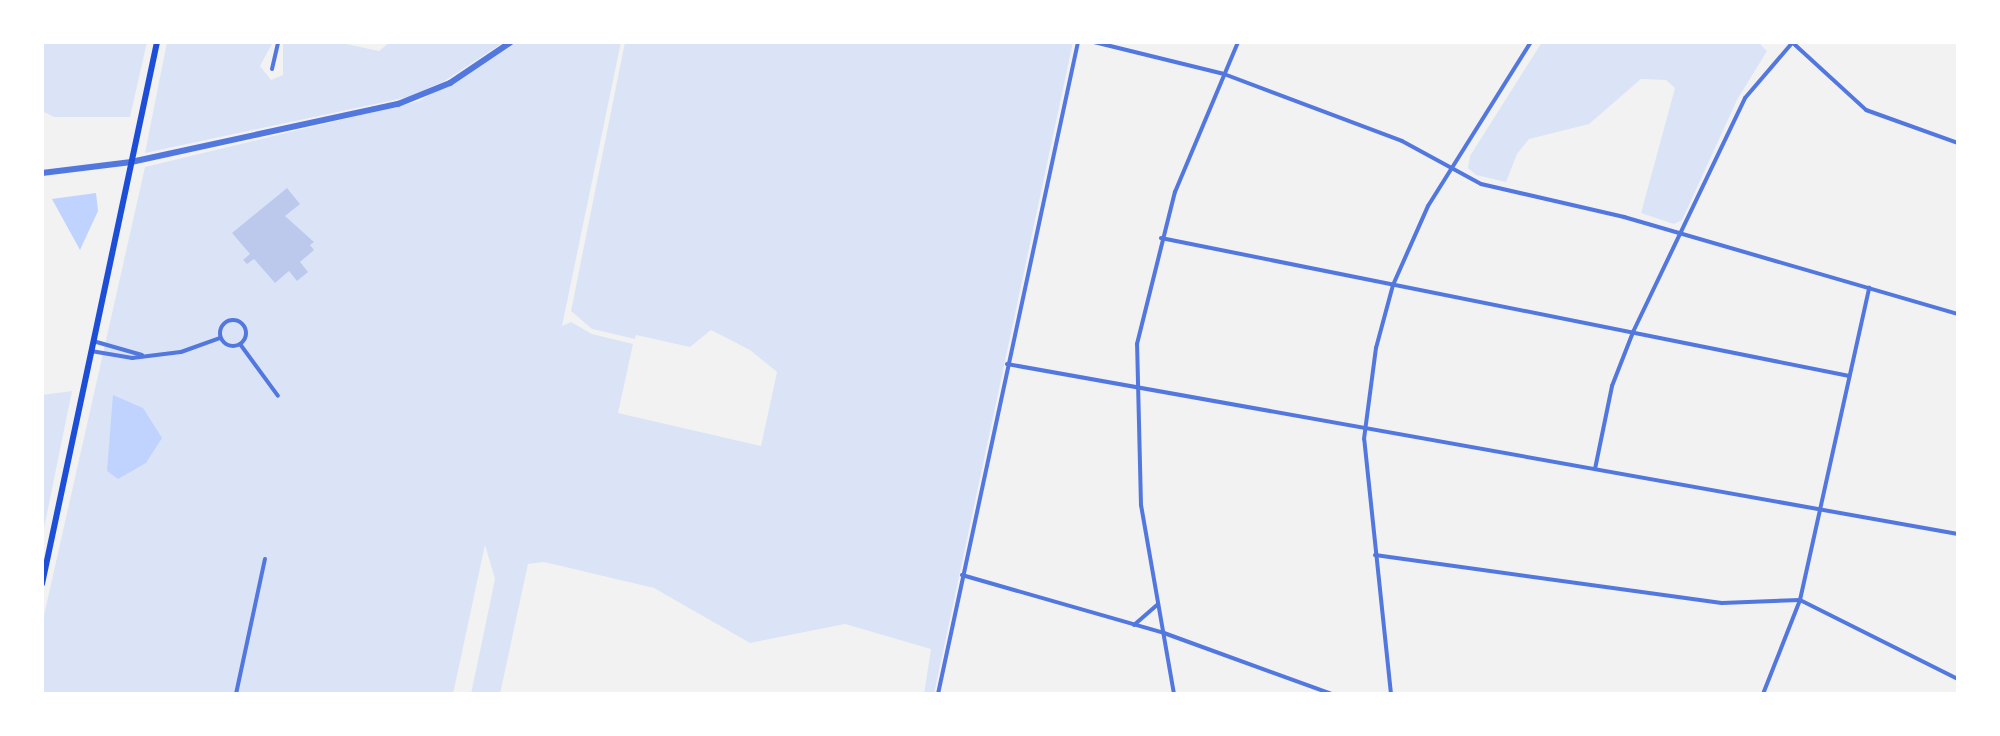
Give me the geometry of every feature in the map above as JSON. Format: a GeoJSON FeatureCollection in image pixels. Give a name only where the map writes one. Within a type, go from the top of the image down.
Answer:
{"type":"FeatureCollection","features":[{"type":"Feature","properties":{"kind":"main road"},"geometry":{"type":"LineString","coordinates":[[42,584],[157,42]]}},
{"type":"Feature","properties":{"kind":"street"},"geometry":{"type":"LineString","coordinates":[[272,69],[278,42]]}},
{"type":"Feature","properties":{"kind":"street"},"geometry":{"type":"LineString","coordinates":[[42,173],[131,162],[412,100],[450,83],[511,42]]}},
{"type":"Feature","properties":{"kind":"street"},"geometry":{"type":"LineString","coordinates":[[938,694],[1078,42]]}},
{"type":"Feature","properties":{"kind":"street"},"geometry":{"type":"LineString","coordinates":[[1094,42],[1224,74],[1402,141],[1481,184],[1681,235],[1958,314]]}},
{"type":"Feature","properties":{"kind":"street"},"geometry":{"type":"LineString","coordinates":[[1174,694],[1140,493],[1136,385],[1140,317],[1183,169],[1238,42]]}},
{"type":"Feature","properties":{"kind":"street"},"geometry":{"type":"LineString","coordinates":[[1391,694],[1364,427],[1376,348],[1393,285],[1450,166],[1531,42]]}},
{"type":"Feature","properties":{"kind":"street"},"geometry":{"type":"LineString","coordinates":[[1595,469],[1612,386],[1633,332],[1745,98],[1792,42],[1866,110],[1958,143]]}},
{"type":"Feature","properties":{"kind":"street"},"geometry":{"type":"LineString","coordinates":[[1161,238],[1849,376]]}},
{"type":"Feature","properties":{"kind":"street"},"geometry":{"type":"LineString","coordinates":[[1763,694],[1800,600],[1869,288]]}},
{"type":"Feature","properties":{"kind":"street"},"geometry":{"type":"LineString","coordinates":[[220,338],[222,325],[237,320],[246,329],[240,344]]}},
{"type":"Feature","properties":{"kind":"street"},"geometry":{"type":"LineString","coordinates":[[220,338],[229,345],[240,344]]}},
{"type":"Feature","properties":{"kind":"street"},"geometry":{"type":"LineString","coordinates":[[91,351],[142,355],[181,352],[220,338]]}},
{"type":"Feature","properties":{"kind":"street"},"geometry":{"type":"LineString","coordinates":[[93,341],[142,355]]}},
{"type":"Feature","properties":{"kind":"street"},"geometry":{"type":"LineString","coordinates":[[240,344],[278,396]]}},
{"type":"Feature","properties":{"kind":"street"},"geometry":{"type":"LineString","coordinates":[[1007,364],[1958,534]]}},
{"type":"Feature","properties":{"kind":"street"},"geometry":{"type":"LineString","coordinates":[[1375,555],[1722,603],[1800,600],[1958,679]]}},
{"type":"Feature","properties":{"kind":"street"},"geometry":{"type":"LineString","coordinates":[[236,694],[265,559]]}},
{"type":"Feature","properties":{"kind":"street"},"geometry":{"type":"LineString","coordinates":[[962,575],[1164,633],[1332,694]]}},
{"type":"Feature","properties":{"kind":"street"},"geometry":{"type":"LineString","coordinates":[[1134,625],[1158,604]]}},
{"type":"Feature","properties":{"kind":"shaded area"},"geometry":{"type":"Polygon","coordinates":[[[42,42],[147,42],[130,117],[54,117],[42,111],[42,42]]]}},
{"type":"Feature","properties":{"kind":"shaded area"},"geometry":{"type":"Polygon","coordinates":[[[167,42],[273,42],[260,66],[271,80],[283,75],[283,42],[337,42],[379,51],[390,42],[504,42],[443,82],[408,97],[145,153],[167,42]]]}},
{"type":"Feature","properties":{"kind":"shaded area"},"geometry":{"type":"Polygon","coordinates":[[[517,42],[621,42],[562,326],[571,322],[592,334],[633,344],[618,413],[761,446],[777,372],[750,350],[711,330],[690,347],[636,335],[635,339],[592,329],[571,311],[625,42],[1073,42],[934,694],[924,694],[931,649],[845,624],[750,643],[654,588],[544,562],[528,564],[500,694],[471,694],[495,579],[485,545],[453,694],[42,694],[42,624],[145,167],[419,101],[517,42]]]}},
{"type":"Feature","properties":{"kind":"shaded area"},"geometry":{"type":"Polygon","coordinates":[[[1542,42],[1744,42],[1760,44],[1767,51],[1737,100],[1682,220],[1674,224],[1641,213],[1675,88],[1666,80],[1641,79],[1589,124],[1529,139],[1517,154],[1506,182],[1476,175],[1468,168],[1470,156],[1542,42]]]}},
{"type":"Feature","properties":{"kind":"shaded area"},"geometry":{"type":"Polygon","coordinates":[[[72,391],[42,538],[42,395],[72,391]]]}},
{"type":"Feature","properties":{"kind":"water"},"geometry":{"type":"Polygon","coordinates":[[[96,193],[98,211],[80,250],[52,199],[96,193]]]}},
{"type":"Feature","properties":{"kind":"water"},"geometry":{"type":"Polygon","coordinates":[[[113,395],[143,408],[162,438],[146,463],[118,479],[107,471],[113,395]]]}},
{"type":"Feature","properties":{"kind":"building"},"geometry":{"type":"Polygon","coordinates":[[[287,188],[300,204],[285,216],[314,242],[310,245],[314,250],[300,262],[308,272],[297,281],[289,271],[275,283],[254,259],[247,264],[243,260],[250,254],[232,233],[287,188]]]}}]}
